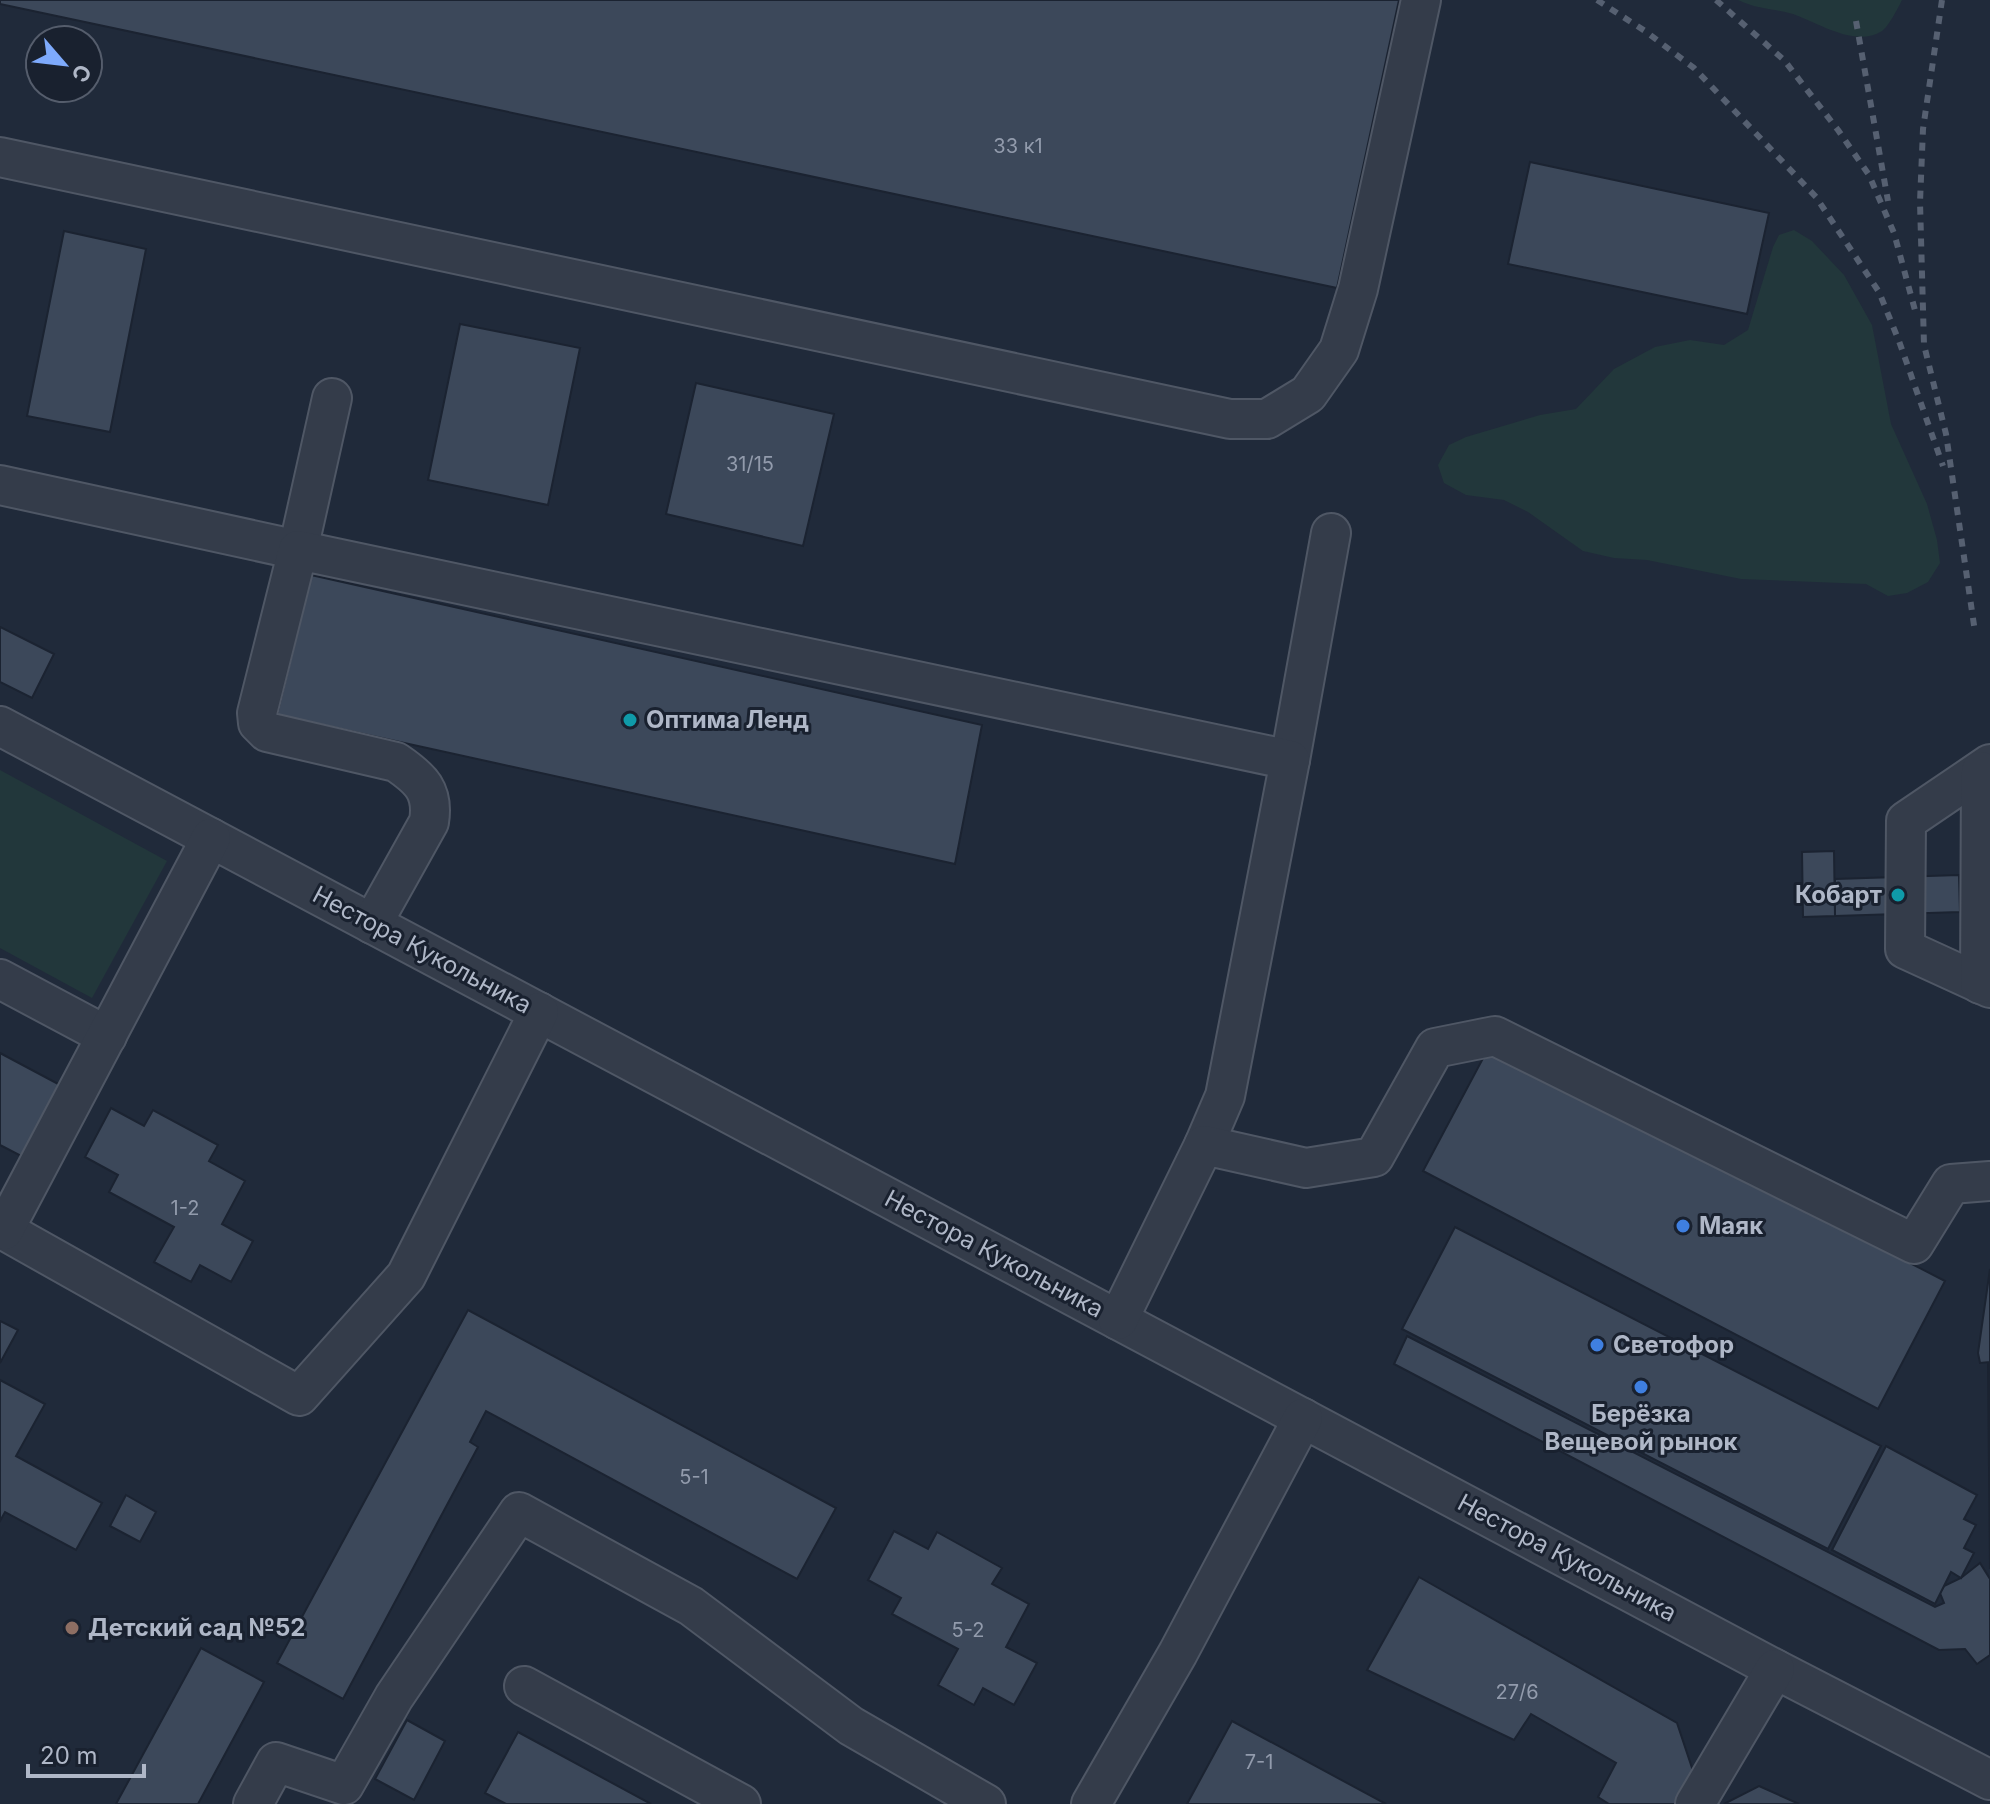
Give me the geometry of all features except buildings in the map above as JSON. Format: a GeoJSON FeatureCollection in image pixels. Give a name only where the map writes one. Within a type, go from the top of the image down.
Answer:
{"type":"FeatureCollection","features":[{"type":"Feature","properties":{"kind":"street"},"geometry":{"type":"LineString","coordinates":[[0,157],[1230,419],[1267,419],[1308,394],[1339,350],[1358,289],[1421,0]]}},
{"type":"Feature","properties":{"kind":"street"},"geometry":{"type":"LineString","coordinates":[[332,398],[257,713],[258,723],[267,732],[396,762],[424,786],[432,804],[429,822],[372,924]]}},
{"type":"Feature","properties":{"kind":"street"},"geometry":{"type":"LineString","coordinates":[[0,485],[1290,760]]}},
{"type":"Feature","properties":{"kind":"street"},"geometry":{"type":"LineString","coordinates":[[1118,1320],[1225,1096],[1331,533]]}},
{"type":"Feature","properties":{"kind":"street","name":"Нестора Кукольника"},"geometry":{"type":"LineString","coordinates":[[0,726],[1775,1669],[1990,1780]]}},
{"type":"Feature","properties":{"kind":"street"},"geometry":{"type":"LineString","coordinates":[[1986,768],[1985,986],[1905,949],[1906,821],[1986,768]]}},
{"type":"Feature","properties":{"kind":"street"},"geometry":{"type":"LineString","coordinates":[[211,838],[2,1229],[299,1396],[406,1276],[539,1012]]}},
{"type":"Feature","properties":{"kind":"street"},"geometry":{"type":"LineString","coordinates":[[0,979],[107,1036]]}},
{"type":"Feature","properties":{"kind":"street"},"geometry":{"type":"LineString","coordinates":[[1204,1145],[1306,1168],[1374,1157],[1435,1048],[1495,1036],[1914,1244],[1951,1184],[1990,1181]]}},
{"type":"Feature","properties":{"kind":"street"},"geometry":{"type":"LineString","coordinates":[[1091,1804],[1178,1653],[1303,1418]]}},
{"type":"Feature","properties":{"kind":"street"},"geometry":{"type":"LineString","coordinates":[[253,1804],[276,1762],[344,1785],[394,1697],[519,1512],[691,1606],[851,1726],[986,1804]]}},
{"type":"Feature","properties":{"kind":"street"},"geometry":{"type":"LineString","coordinates":[[1695,1804],[1775,1669]]}},
{"type":"Feature","properties":{"kind":"street"},"geometry":{"type":"LineString","coordinates":[[524,1686],[741,1804]]}},
{"type":"Feature","properties":{"kind":"green space"},"geometry":{"type":"Polygon","coordinates":[[[1738,0],[1902,0],[1882,31],[1860,37],[1837,32],[1793,14],[1738,0]]]}},
{"type":"Feature","properties":{"kind":"green space"},"geometry":{"type":"Polygon","coordinates":[[[1794,230],[1812,241],[1844,275],[1872,325],[1891,424],[1927,504],[1937,540],[1940,563],[1928,582],[1907,593],[1888,596],[1866,584],[1741,579],[1647,560],[1614,558],[1583,551],[1528,512],[1504,500],[1466,495],[1444,483],[1438,465],[1449,445],[1540,415],[1576,409],[1614,369],[1655,347],[1690,340],[1724,345],[1748,330],[1773,247],[1779,235],[1794,230]]]}},
{"type":"Feature","properties":{"kind":"green space"},"geometry":{"type":"Polygon","coordinates":[[[0,770],[167,861],[92,998],[0,948],[0,770]]]}},
{"type":"Feature","properties":{"kind":"railway"},"geometry":{"type":"LineString","coordinates":[[1597,0],[1694,68],[1816,197],[1879,292],[1943,466]]}},
{"type":"Feature","properties":{"kind":"railway"},"geometry":{"type":"LineString","coordinates":[[1716,0],[1784,60],[1869,175],[1894,233],[1916,314]]}},
{"type":"Feature","properties":{"kind":"railway"},"geometry":{"type":"LineString","coordinates":[[1942,0],[1923,129],[1920,202],[1924,345],[1946,434],[1975,632]]}},
{"type":"Feature","properties":{"kind":"railway"},"geometry":{"type":"LineString","coordinates":[[1856,21],[1888,201]]}},
{"type":"Feature","properties":{"kind":"place","name":"Оптима Ленд"},"geometry":{"type":"Point","coordinates":[630,720]}},
{"type":"Feature","properties":{"kind":"place","name":"Кобарт"},"geometry":{"type":"Point","coordinates":[1898,895]}},
{"type":"Feature","properties":{"kind":"place","name":"Маяк"},"geometry":{"type":"Point","coordinates":[1683,1226]}},
{"type":"Feature","properties":{"kind":"place","name":"Светофор"},"geometry":{"type":"Point","coordinates":[1597,1345]}},
{"type":"Feature","properties":{"kind":"place","name":"Берёзка Вещевой рынок"},"geometry":{"type":"Point","coordinates":[1641,1387]}},
{"type":"Feature","properties":{"kind":"place","name":"Детский сад №52"},"geometry":{"type":"Point","coordinates":[72,1628]}}]}
